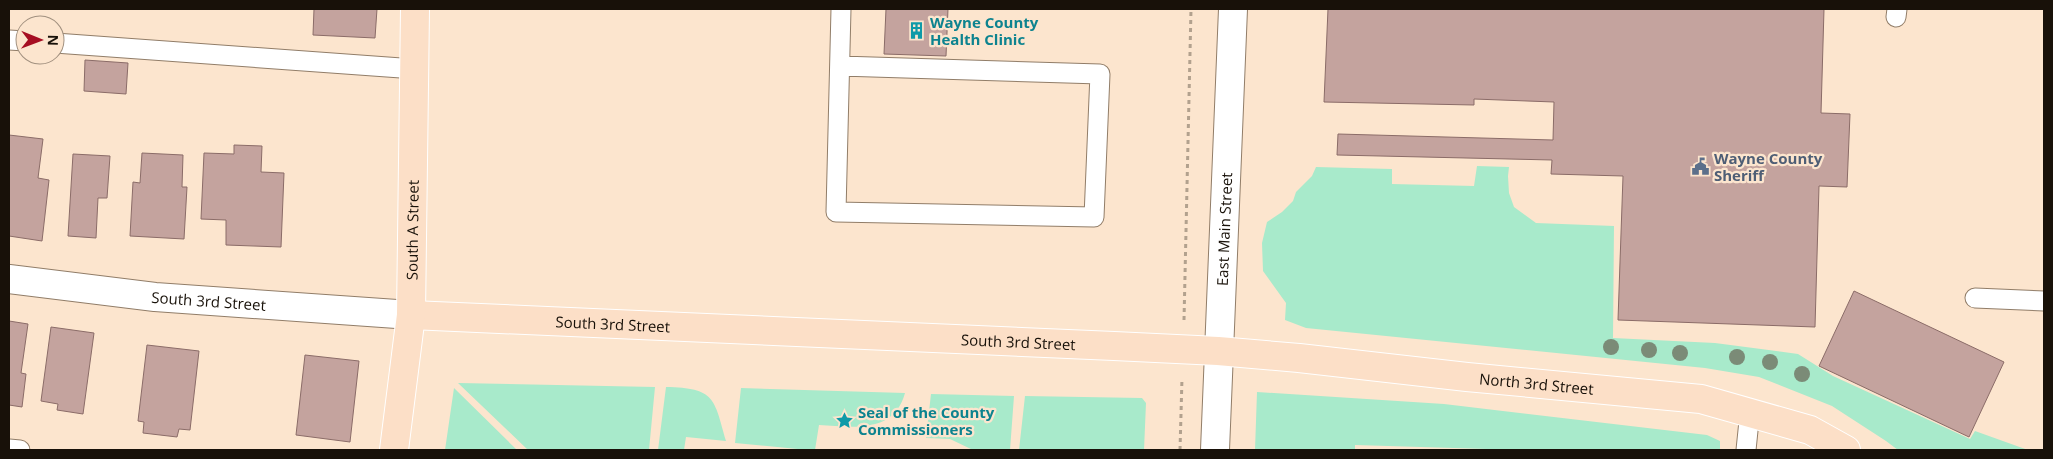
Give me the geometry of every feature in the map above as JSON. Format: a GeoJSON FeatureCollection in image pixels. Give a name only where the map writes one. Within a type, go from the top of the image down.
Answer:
{"type":"FeatureCollection","features":[{"type":"Feature","properties":{"kind":"main road","name":"South A Street"},"geometry":{"type":"LineString","coordinates":[[394,450],[412,315],[415,9]]}},
{"type":"Feature","properties":{"kind":"main road","name":"South 3rd Street"},"geometry":{"type":"LineString","coordinates":[[412,315],[1218,351]]}},
{"type":"Feature","properties":{"kind":"main road","name":"North 3rd Street"},"geometry":{"type":"LineString","coordinates":[[1218,351],[1701,399],[1750,411],[1810,430],[1846,450]]}},
{"type":"Feature","properties":{"kind":"street","name":"East Main Street"},"geometry":{"type":"LineString","coordinates":[[1215,450],[1233,9]]}},
{"type":"Feature","properties":{"kind":"street","name":"South 3rd Street"},"geometry":{"type":"LineString","coordinates":[[9,279],[155,297],[412,315]]}},
{"type":"Feature","properties":{"kind":"lane"},"geometry":{"type":"LineString","coordinates":[[840,66],[1100,74],[1094,217],[836,212],[841,9]]}},
{"type":"Feature","properties":{"kind":"lane"},"geometry":{"type":"LineString","coordinates":[[65,44],[415,69]]}},
{"type":"Feature","properties":{"kind":"lane"},"geometry":{"type":"LineString","coordinates":[[1975,298],[2044,301]]}},
{"type":"Feature","properties":{"kind":"lane"},"geometry":{"type":"LineString","coordinates":[[1746,450],[1750,411]]}},
{"type":"Feature","properties":{"kind":"lane"},"geometry":{"type":"LineString","coordinates":[[9,449],[20,450]]}},
{"type":"Feature","properties":{"kind":"path"},"geometry":{"type":"LineString","coordinates":[[1184,294],[1191,9]]}},
{"type":"Feature","properties":{"kind":"path"},"geometry":{"type":"LineString","coordinates":[[1180,450],[1182,400]]}},
{"type":"Feature","properties":{"kind":"green space"},"geometry":{"type":"Polygon","coordinates":[[[1477,166],[1509,167],[1509,193],[1514,207],[1536,223],[1614,226],[1613,338],[1715,343],[1798,354],[1833,376],[1970,439],[1975,431],[2028,450],[1898,450],[1832,406],[1759,377],[1705,368],[1306,328],[1285,320],[1286,303],[1263,271],[1262,243],[1267,222],[1282,212],[1293,201],[1296,192],[1312,176],[1316,167],[1392,169],[1392,184],[1474,186],[1477,166]]]}},
{"type":"Feature","properties":{"kind":"green space"},"geometry":{"type":"Polygon","coordinates":[[[458,383],[655,387],[649,450],[528,450],[458,383]]]}},
{"type":"Feature","properties":{"kind":"green space"},"geometry":{"type":"Polygon","coordinates":[[[666,387],[694,390],[710,398],[715,405],[726,441],[686,437],[684,450],[658,450],[666,387]]]}},
{"type":"Feature","properties":{"kind":"green space"},"geometry":{"type":"Polygon","coordinates":[[[454,388],[517,450],[445,450],[454,388]]]}},
{"type":"Feature","properties":{"kind":"green space"},"geometry":{"type":"Polygon","coordinates":[[[741,388],[905,393],[900,406],[892,416],[882,422],[858,427],[819,425],[815,450],[808,450],[735,443],[741,388]]]}},
{"type":"Feature","properties":{"kind":"green space"},"geometry":{"type":"Polygon","coordinates":[[[1257,392],[1444,404],[1707,435],[1720,441],[1720,450],[1520,450],[1355,445],[1355,450],[1255,450],[1257,392]]]}},
{"type":"Feature","properties":{"kind":"green space"},"geometry":{"type":"Polygon","coordinates":[[[931,394],[1014,396],[1010,450],[973,450],[950,439],[926,438],[931,394]]]}},
{"type":"Feature","properties":{"kind":"green space"},"geometry":{"type":"Polygon","coordinates":[[[1025,396],[1142,398],[1146,403],[1144,450],[1019,450],[1025,396]]]}},
{"type":"Feature","properties":{"kind":"building"},"geometry":{"type":"Polygon","coordinates":[[[314,9],[377,9],[375,38],[313,35],[314,9]]]}},
{"type":"Feature","properties":{"kind":"building","name":"Wayne County Health Clinic"},"geometry":{"type":"Polygon","coordinates":[[[886,9],[948,9],[946,56],[884,54],[886,9]]]}},
{"type":"Feature","properties":{"kind":"building","name":"Wayne County Sheriff"},"geometry":{"type":"Polygon","coordinates":[[[1328,9],[1824,9],[1821,113],[1850,114],[1847,187],[1819,186],[1815,327],[1618,320],[1623,176],[1551,174],[1552,160],[1337,155],[1338,134],[1553,140],[1554,102],[1474,99],[1474,105],[1324,102],[1328,9]]]}},
{"type":"Feature","properties":{"kind":"building"},"geometry":{"type":"Polygon","coordinates":[[[85,60],[128,63],[126,94],[84,91],[85,60]]]}},
{"type":"Feature","properties":{"kind":"building"},"geometry":{"type":"Polygon","coordinates":[[[9,135],[43,139],[38,178],[49,180],[42,241],[9,236],[9,135]]]}},
{"type":"Feature","properties":{"kind":"building"},"geometry":{"type":"Polygon","coordinates":[[[234,145],[262,146],[261,172],[284,173],[281,247],[226,245],[226,220],[201,219],[204,153],[234,154],[234,145]]]}},
{"type":"Feature","properties":{"kind":"building"},"geometry":{"type":"Polygon","coordinates":[[[142,153],[183,155],[182,187],[187,187],[184,239],[130,236],[133,182],[140,183],[142,153]]]}},
{"type":"Feature","properties":{"kind":"building"},"geometry":{"type":"Polygon","coordinates":[[[73,154],[110,156],[107,198],[98,198],[96,238],[68,236],[73,154]]]}},
{"type":"Feature","properties":{"kind":"building"},"geometry":{"type":"Polygon","coordinates":[[[1854,291],[2004,362],[1969,437],[1819,366],[1854,291]]]}},
{"type":"Feature","properties":{"kind":"building"},"geometry":{"type":"Polygon","coordinates":[[[9,321],[28,324],[21,373],[26,374],[22,407],[9,405],[9,321]]]}},
{"type":"Feature","properties":{"kind":"building"},"geometry":{"type":"Polygon","coordinates":[[[51,327],[94,333],[83,414],[57,410],[58,404],[41,401],[51,327]]]}},
{"type":"Feature","properties":{"kind":"building"},"geometry":{"type":"Polygon","coordinates":[[[147,345],[199,351],[190,430],[179,429],[177,437],[143,433],[144,422],[138,421],[147,345]]]}},
{"type":"Feature","properties":{"kind":"building"},"geometry":{"type":"Polygon","coordinates":[[[305,355],[359,361],[350,442],[296,435],[305,355]]]}},
{"type":"Feature","properties":{"kind":"place","name":"Wayne County Health Clinic"},"geometry":{"type":"Point","coordinates":[916,31]}},
{"type":"Feature","properties":{"kind":"place","name":"Wayne County Sheriff"},"geometry":{"type":"Point","coordinates":[1700,167]}},
{"type":"Feature","properties":{"kind":"place","name":"Seal of the County Commissioners"},"geometry":{"type":"Point","coordinates":[844,421]}}]}
